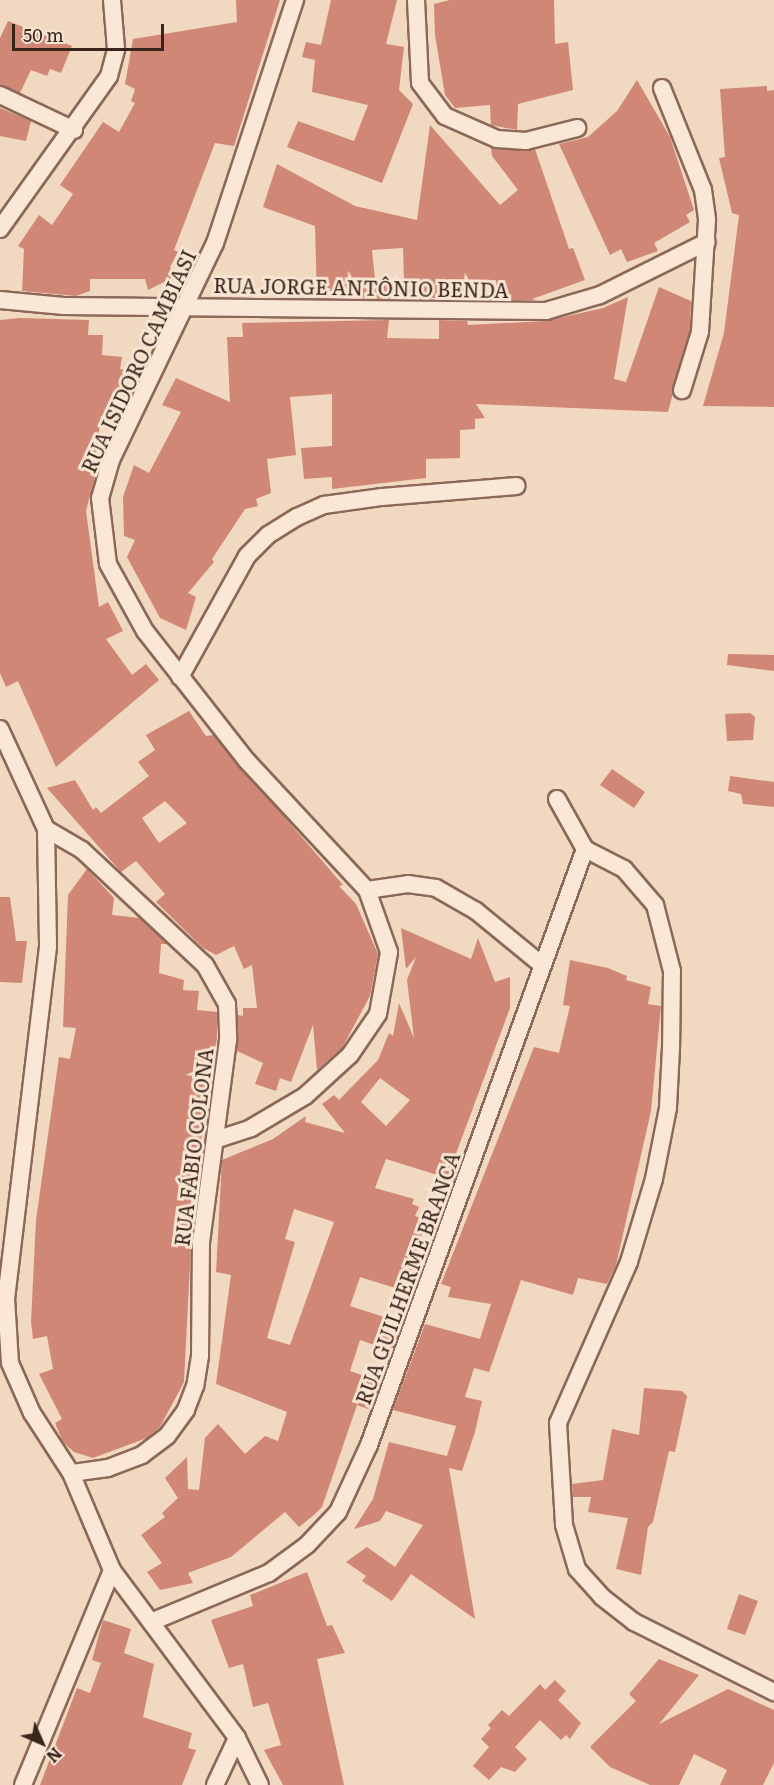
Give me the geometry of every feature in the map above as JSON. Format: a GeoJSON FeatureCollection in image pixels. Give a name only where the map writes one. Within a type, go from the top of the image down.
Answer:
{"type":"FeatureCollection","features":[{"type":"Feature","properties":{"kind":"street"},"geometry":{"type":"LineString","coordinates":[[0,229],[74,130],[109,76],[116,49],[112,0]]}},
{"type":"Feature","properties":{"kind":"street","name":"RUA ISIDORO CAMBIASI"},"geometry":{"type":"LineString","coordinates":[[295,0],[226,212],[187,305],[111,460],[100,498],[108,564],[145,631],[247,761],[367,890]]}},
{"type":"Feature","properties":{"kind":"street"},"geometry":{"type":"LineString","coordinates":[[416,0],[420,83],[445,116],[497,139],[526,141],[576,128]]}},
{"type":"Feature","properties":{"kind":"street"},"geometry":{"type":"LineString","coordinates":[[662,88],[703,190],[707,242],[700,332],[682,390]]}},
{"type":"Feature","properties":{"kind":"street"},"geometry":{"type":"LineString","coordinates":[[0,95],[74,130]]}},
{"type":"Feature","properties":{"kind":"street","name":"RUA JORGE ANTÔNIO BENDA"},"geometry":{"type":"LineString","coordinates":[[0,300],[20,305],[187,305],[546,311],[600,295],[707,242]]}},
{"type":"Feature","properties":{"kind":"street"},"geometry":{"type":"LineString","coordinates":[[180,677],[247,556],[268,535],[297,516],[347,502],[517,486]]}},
{"type":"Feature","properties":{"kind":"street"},"geometry":{"type":"LineString","coordinates":[[0,729],[7,756],[46,829],[48,947],[3,1299],[10,1363],[32,1413],[71,1473],[112,1570],[237,1738],[260,1785]]}},
{"type":"Feature","properties":{"kind":"street"},"geometry":{"type":"LineString","coordinates":[[556,799],[585,849],[624,869],[656,905],[672,971],[668,1108],[654,1179],[629,1262],[558,1423],[564,1525],[577,1569],[602,1597],[634,1622],[774,1692]]}},
{"type":"Feature","properties":{"kind":"street","name":"RUA FÁBIO COLONA"},"geometry":{"type":"LineString","coordinates":[[46,829],[82,850],[216,981],[227,1004],[228,1040],[201,1242],[200,1356],[186,1410],[167,1436],[142,1455],[108,1468],[71,1473]]}},
{"type":"Feature","properties":{"kind":"street","name":"RUA GUILHERME BRANCA"},"geometry":{"type":"LineString","coordinates":[[152,1622],[269,1572],[307,1545],[338,1512],[369,1445],[585,849]]}},
{"type":"Feature","properties":{"kind":"street"},"geometry":{"type":"LineString","coordinates":[[215,1140],[251,1128],[304,1096],[350,1055],[378,1014],[389,952],[367,890],[408,884],[436,888],[476,911],[542,965]]}},
{"type":"Feature","properties":{"kind":"street"},"geometry":{"type":"LineString","coordinates":[[23,1785],[112,1570]]}},
{"type":"Feature","properties":{"kind":"street"},"geometry":{"type":"LineString","coordinates":[[215,1785],[237,1738]]}},
{"type":"Feature","properties":{"kind":"building"},"geometry":{"type":"Polygon","coordinates":[[[236,0],[280,0],[234,146],[215,143],[174,250],[178,252],[170,267],[176,276],[148,290],[145,279],[90,279],[90,291],[76,296],[22,291],[24,249],[18,246],[39,215],[52,225],[73,194],[60,185],[103,122],[119,132],[135,103],[131,101],[135,89],[125,84],[133,39],[237,22],[236,0]]]}},
{"type":"Feature","properties":{"kind":"building"},"geometry":{"type":"Polygon","coordinates":[[[331,0],[397,0],[386,44],[404,47],[399,90],[413,104],[382,183],[287,147],[298,121],[354,141],[368,105],[312,92],[315,60],[302,57],[306,42],[321,45],[331,0]]]}},
{"type":"Feature","properties":{"kind":"building"},"geometry":{"type":"Polygon","coordinates":[[[450,0],[554,0],[555,44],[568,42],[573,90],[518,104],[517,130],[491,125],[490,105],[455,108],[445,95],[435,35],[434,4],[450,0]]]}},
{"type":"Feature","properties":{"kind":"building"},"geometry":{"type":"Polygon","coordinates":[[[8,21],[72,46],[61,73],[50,69],[47,76],[31,70],[20,93],[0,85],[0,38],[8,21]]]}},
{"type":"Feature","properties":{"kind":"building"},"geometry":{"type":"Polygon","coordinates":[[[637,80],[670,137],[694,210],[686,215],[690,222],[654,243],[658,251],[627,262],[621,249],[610,255],[559,144],[588,137],[617,111],[637,80]]]}},
{"type":"Feature","properties":{"kind":"building"},"geometry":{"type":"Polygon","coordinates":[[[767,86],[767,91],[774,90],[774,407],[703,406],[724,333],[739,215],[732,213],[719,158],[725,157],[720,89],[767,86]]]}},
{"type":"Feature","properties":{"kind":"building"},"geometry":{"type":"Polygon","coordinates":[[[0,108],[31,121],[26,141],[0,136],[0,108]]]}},
{"type":"Feature","properties":{"kind":"building"},"geometry":{"type":"Polygon","coordinates":[[[430,125],[500,205],[518,190],[492,156],[491,148],[535,149],[569,249],[573,248],[585,280],[532,299],[536,300],[497,300],[496,280],[465,281],[466,300],[391,295],[390,299],[317,298],[315,226],[263,207],[277,164],[355,206],[417,220],[430,125]],[[403,248],[372,250],[375,280],[404,279],[403,248]]]}},
{"type":"Feature","properties":{"kind":"building"},"geometry":{"type":"Polygon","coordinates":[[[659,287],[691,301],[690,330],[668,412],[476,404],[485,418],[475,419],[475,429],[460,430],[460,458],[426,459],[426,478],[332,489],[332,477],[304,479],[301,448],[332,446],[332,394],[290,397],[296,455],[267,459],[271,493],[256,499],[258,506],[245,509],[212,559],[214,562],[188,593],[196,597],[186,630],[160,618],[127,557],[135,540],[124,536],[123,497],[134,465],[149,473],[181,412],[162,405],[176,378],[230,402],[227,337],[243,337],[242,323],[389,320],[387,338],[439,339],[439,320],[467,321],[468,325],[546,321],[603,308],[628,297],[614,379],[626,382],[659,287]]]}},
{"type":"Feature","properties":{"kind":"building"},"geometry":{"type":"Polygon","coordinates":[[[20,318],[89,320],[88,335],[103,335],[102,355],[122,357],[120,369],[125,370],[116,402],[110,401],[109,412],[101,416],[95,461],[99,462],[86,511],[99,607],[108,602],[123,631],[106,639],[132,675],[146,664],[159,680],[56,767],[18,681],[6,687],[0,673],[0,320],[20,318]]]}},
{"type":"Feature","properties":{"kind":"building"},"geometry":{"type":"Polygon","coordinates":[[[728,654],[774,655],[774,671],[727,665],[728,654]]]}},
{"type":"Feature","properties":{"kind":"building"},"geometry":{"type":"Polygon","coordinates":[[[189,711],[206,736],[214,735],[343,885],[339,886],[356,904],[378,954],[370,996],[342,1048],[317,1070],[313,1025],[291,1082],[280,1078],[276,1091],[255,1084],[263,1063],[237,1051],[238,1015],[243,1016],[243,1008],[257,1008],[252,965],[244,969],[234,946],[216,955],[203,948],[156,902],[165,894],[136,861],[121,872],[47,788],[75,780],[93,810],[96,807],[101,813],[149,776],[138,762],[155,750],[146,735],[189,711]],[[165,801],[142,818],[159,843],[187,823],[165,801]]]}},
{"type":"Feature","properties":{"kind":"building"},"geometry":{"type":"Polygon","coordinates":[[[750,713],[755,717],[753,740],[727,741],[725,714],[750,713]]]}},
{"type":"Feature","properties":{"kind":"building"},"geometry":{"type":"Polygon","coordinates":[[[612,769],[645,792],[634,808],[600,785],[612,769]]]}},
{"type":"Feature","properties":{"kind":"building"},"geometry":{"type":"Polygon","coordinates":[[[730,776],[774,782],[774,807],[743,804],[741,794],[728,791],[730,776]]]}},
{"type":"Feature","properties":{"kind":"building"},"geometry":{"type":"Polygon","coordinates":[[[87,869],[114,898],[112,915],[140,918],[167,944],[161,944],[159,973],[184,980],[183,990],[199,991],[197,1010],[217,1012],[217,1039],[205,1091],[199,1167],[195,1167],[184,1382],[160,1427],[147,1438],[93,1458],[74,1452],[63,1442],[55,1423],[62,1419],[39,1374],[53,1369],[47,1336],[33,1339],[31,1322],[36,1220],[59,1057],[70,1059],[76,1028],[63,1027],[68,895],[87,869]]]}},
{"type":"Feature","properties":{"kind":"building"},"geometry":{"type":"Polygon","coordinates":[[[0,897],[10,897],[16,941],[27,941],[22,983],[0,982],[0,897]]]}},
{"type":"Feature","properties":{"kind":"building"},"geometry":{"type":"Polygon","coordinates":[[[401,928],[471,959],[478,938],[495,982],[510,977],[510,1008],[447,1178],[386,1159],[375,1188],[414,1199],[412,1204],[419,1207],[415,1216],[426,1220],[405,1291],[360,1277],[350,1306],[384,1317],[378,1330],[397,1337],[392,1351],[360,1340],[350,1371],[381,1382],[372,1405],[368,1409],[357,1405],[322,1507],[314,1515],[299,1527],[285,1512],[231,1557],[188,1573],[193,1583],[160,1590],[147,1572],[162,1563],[141,1535],[165,1517],[162,1513],[178,1498],[165,1478],[187,1457],[188,1489],[199,1490],[205,1438],[218,1424],[245,1454],[265,1436],[278,1441],[287,1412],[216,1384],[231,1275],[216,1272],[222,1160],[273,1139],[306,1116],[305,1122],[345,1133],[322,1104],[334,1095],[339,1100],[378,1060],[389,1033],[393,1036],[399,1003],[414,1038],[407,980],[416,957],[406,969],[401,928]],[[380,1078],[361,1102],[386,1126],[410,1100],[380,1078]],[[294,1209],[285,1239],[295,1242],[267,1338],[290,1345],[334,1222],[294,1209]]]}},
{"type":"Feature","properties":{"kind":"building"},"geometry":{"type":"Polygon","coordinates":[[[570,960],[608,968],[627,976],[626,980],[651,987],[648,1004],[661,1006],[651,1111],[616,1265],[607,1284],[578,1278],[573,1295],[521,1280],[489,1372],[474,1368],[465,1397],[482,1401],[475,1432],[462,1471],[449,1468],[475,1619],[411,1574],[392,1601],[362,1581],[366,1576],[346,1562],[367,1547],[395,1567],[423,1525],[386,1511],[380,1521],[354,1529],[373,1499],[389,1442],[447,1456],[456,1426],[393,1410],[425,1324],[480,1339],[491,1304],[448,1297],[451,1287],[441,1284],[534,1047],[559,1053],[570,1006],[563,1005],[570,960]]]}},
{"type":"Feature","properties":{"kind":"building"},"geometry":{"type":"Polygon","coordinates":[[[644,1388],[682,1391],[687,1396],[675,1452],[669,1451],[653,1522],[648,1527],[641,1575],[616,1569],[628,1518],[588,1512],[591,1497],[573,1497],[572,1484],[603,1480],[612,1429],[639,1435],[644,1388]]]}},
{"type":"Feature","properties":{"kind":"building"},"geometry":{"type":"Polygon","coordinates":[[[307,1572],[327,1626],[332,1625],[345,1653],[317,1659],[344,1785],[283,1785],[264,1750],[281,1745],[268,1703],[253,1707],[243,1664],[229,1668],[211,1620],[253,1606],[250,1595],[307,1572]]]}},
{"type":"Feature","properties":{"kind":"building"},"geometry":{"type":"Polygon","coordinates":[[[739,1594],[758,1601],[745,1635],[727,1629],[739,1594]]]}},
{"type":"Feature","properties":{"kind":"building"},"geometry":{"type":"Polygon","coordinates":[[[103,1620],[131,1629],[124,1653],[154,1664],[143,1717],[192,1733],[188,1748],[196,1750],[182,1785],[40,1785],[77,1688],[90,1693],[101,1663],[92,1660],[103,1620]]]}},
{"type":"Feature","properties":{"kind":"building"},"geometry":{"type":"Polygon","coordinates":[[[659,1659],[699,1675],[659,1724],[728,1689],[774,1710],[774,1763],[763,1785],[720,1785],[727,1770],[694,1754],[679,1785],[650,1785],[610,1767],[590,1747],[636,1701],[629,1694],[659,1659]]]}},
{"type":"Feature","properties":{"kind":"building"},"geometry":{"type":"Polygon","coordinates":[[[555,1680],[566,1691],[558,1700],[581,1723],[570,1739],[566,1735],[561,1740],[540,1720],[515,1747],[527,1759],[515,1772],[501,1767],[489,1780],[473,1766],[489,1747],[481,1739],[491,1728],[488,1725],[502,1710],[509,1716],[540,1684],[545,1690],[555,1680]]]}}]}
